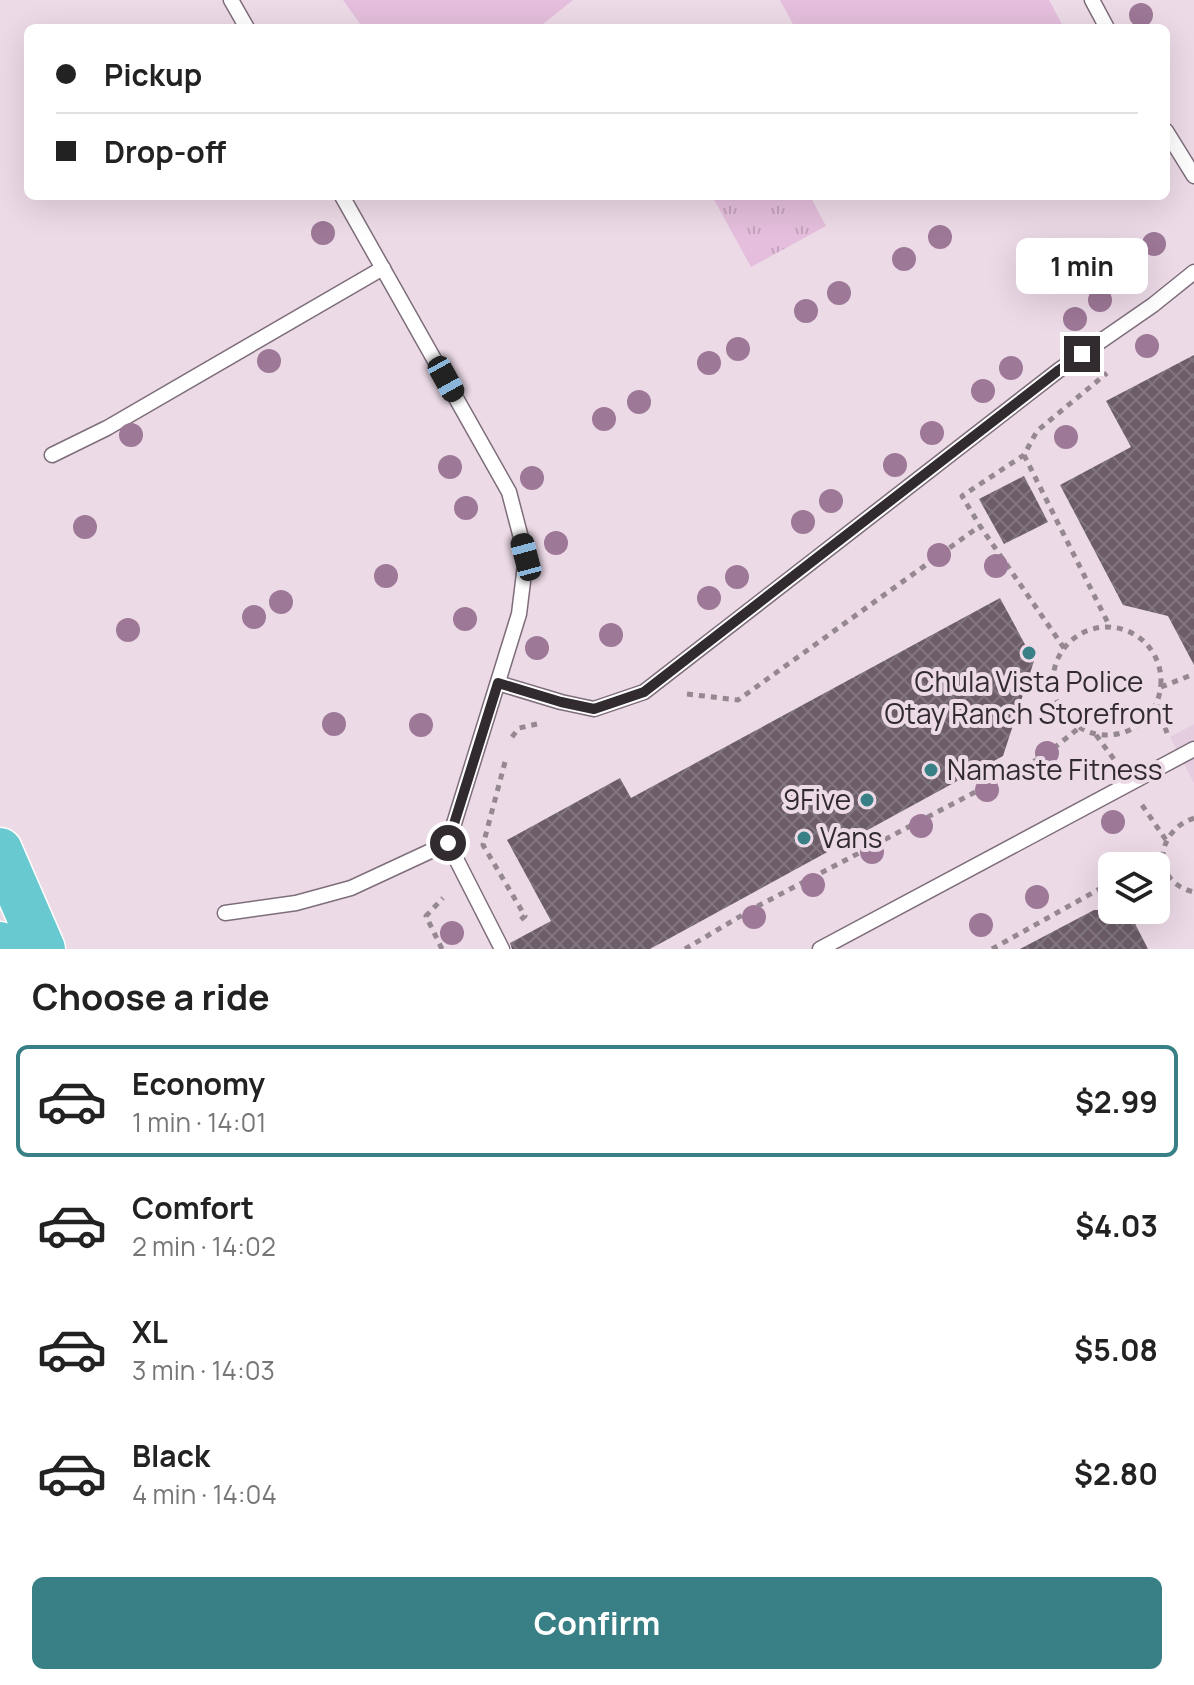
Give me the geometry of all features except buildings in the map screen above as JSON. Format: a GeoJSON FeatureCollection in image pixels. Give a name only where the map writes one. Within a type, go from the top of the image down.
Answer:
{"type":"FeatureCollection","features":[{"type":"Feature","properties":{"kind":"highway"},"geometry":{"type":"LineString","coordinates":[[0,850],[43,949]]}},
{"type":"Feature","properties":{"kind":"lane"},"geometry":{"type":"LineString","coordinates":[[231,0],[245,24]]}},
{"type":"Feature","properties":{"kind":"lane"},"geometry":{"type":"LineString","coordinates":[[1092,0],[1105,24]]}},
{"type":"Feature","properties":{"kind":"lane"},"geometry":{"type":"LineString","coordinates":[[1170,137],[1194,176]]}},
{"type":"Feature","properties":{"kind":"lane"},"geometry":{"type":"LineString","coordinates":[[344,200],[509,492],[526,557],[519,614],[448,843],[502,949]]}},
{"type":"Feature","properties":{"kind":"lane"},"geometry":{"type":"LineString","coordinates":[[52,455],[107,428],[383,268]]}},
{"type":"Feature","properties":{"kind":"lane"},"geometry":{"type":"LineString","coordinates":[[498,683],[594,709],[644,692],[1059,370],[1153,305],[1194,272]]}},
{"type":"Feature","properties":{"kind":"lane"},"geometry":{"type":"LineString","coordinates":[[820,949],[1194,749]]}},
{"type":"Feature","properties":{"kind":"lane"},"geometry":{"type":"LineString","coordinates":[[225,913],[296,903],[351,888],[448,843]]}},
{"type":"Feature","properties":{"kind":"path"},"geometry":{"type":"LineString","coordinates":[[1064,648],[962,496],[1024,455],[1037,431],[1118,365]]}},
{"type":"Feature","properties":{"kind":"path"},"geometry":{"type":"LineString","coordinates":[[1024,455],[1110,627]]}},
{"type":"Feature","properties":{"kind":"path"},"geometry":{"type":"LineString","coordinates":[[686,694],[738,700],[980,526]]}},
{"type":"Feature","properties":{"kind":"path"},"geometry":{"type":"LineString","coordinates":[[1110,627],[1127,631],[1142,640],[1153,653],[1160,669],[1161,687],[1147,719],[1133,729],[1115,735],[1096,735],[1079,728],[1065,717],[1055,701],[1052,683],[1055,664],[1064,648],[1076,636],[1092,629],[1110,627]]}},
{"type":"Feature","properties":{"kind":"path"},"geometry":{"type":"LineString","coordinates":[[1161,687],[1194,674]]}},
{"type":"Feature","properties":{"kind":"path"},"geometry":{"type":"LineString","coordinates":[[511,737],[519,728],[541,724]]}},
{"type":"Feature","properties":{"kind":"path"},"geometry":{"type":"LineString","coordinates":[[685,949],[756,907],[1044,756],[1079,728]]}},
{"type":"Feature","properties":{"kind":"path"},"geometry":{"type":"LineString","coordinates":[[507,752],[483,845],[525,916],[514,925]]}},
{"type":"Feature","properties":{"kind":"path"},"geometry":{"type":"LineString","coordinates":[[1129,783],[1166,840]]}},
{"type":"Feature","properties":{"kind":"path"},"geometry":{"type":"LineString","coordinates":[[1163,852],[1173,830],[1194,818]]}},
{"type":"Feature","properties":{"kind":"path"},"geometry":{"type":"LineString","coordinates":[[1170,878],[1178,886],[1192,892],[1194,899]]}},
{"type":"Feature","properties":{"kind":"path"},"geometry":{"type":"LineString","coordinates":[[992,949],[1098,890]]}},
{"type":"Feature","properties":{"kind":"path"},"geometry":{"type":"LineString","coordinates":[[442,949],[426,916],[443,898]]}},
{"type":"Feature","properties":{"kind":"shaded area"},"geometry":{"type":"Polygon","coordinates":[[[1194,724],[1194,783],[1170,737],[1194,724]]]}},
{"type":"Feature","properties":{"kind":"green space"},"geometry":{"type":"Polygon","coordinates":[[[343,0],[573,0],[543,24],[360,24],[343,0]]]}},
{"type":"Feature","properties":{"kind":"green space"},"geometry":{"type":"Polygon","coordinates":[[[780,0],[1049,0],[1062,24],[793,24],[780,0]]]}},
{"type":"Feature","properties":{"kind":"green space"},"geometry":{"type":"Polygon","coordinates":[[[714,200],[812,200],[826,226],[751,267],[714,200]]]}},
{"type":"Feature","properties":{"kind":"place","name":"Chula Vista Police Otay Ranch Storefront"},"geometry":{"type":"Point","coordinates":[1029,653]}},
{"type":"Feature","properties":{"kind":"place","name":"Namaste Fitness"},"geometry":{"type":"Point","coordinates":[931,770]}},
{"type":"Feature","properties":{"kind":"place","name":"9Five"},"geometry":{"type":"Point","coordinates":[867,800]}},
{"type":"Feature","properties":{"kind":"place","name":"Vans"},"geometry":{"type":"Point","coordinates":[804,838]}},
{"type":"Feature","properties":{"kind":"route"},"geometry":{"type":"LineString","coordinates":[[448,843],[498,683],[594,709],[644,692],[1082,354]]}}]}
